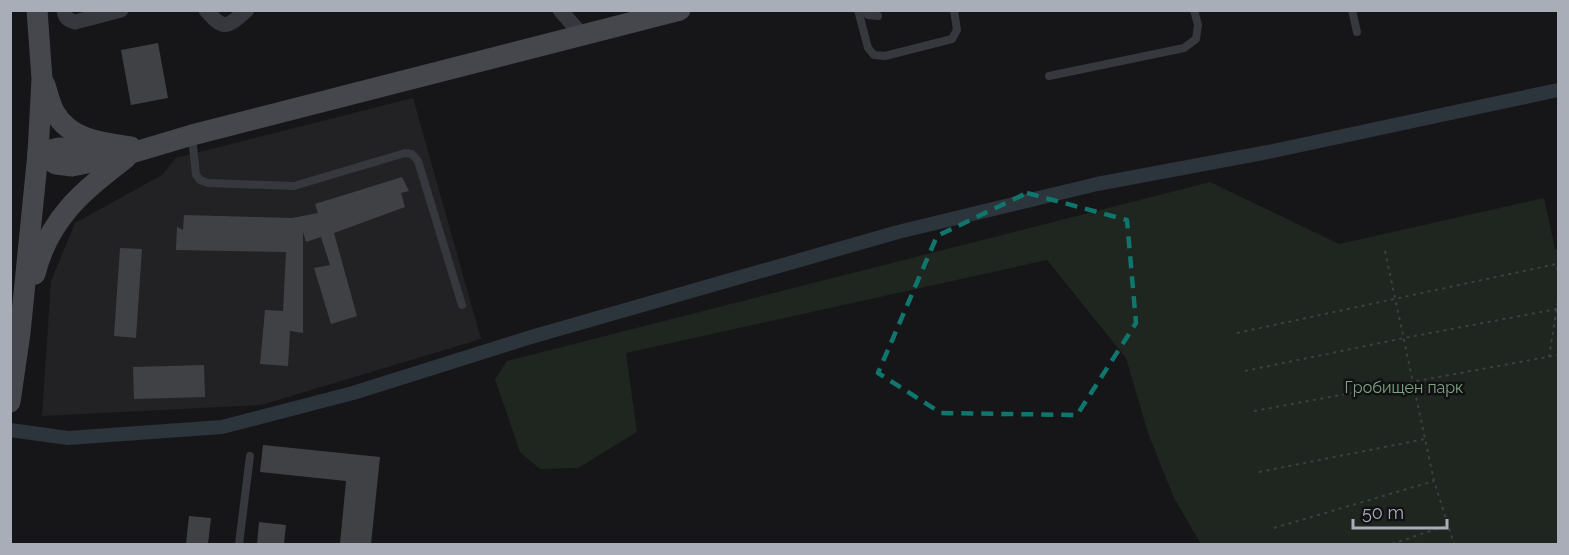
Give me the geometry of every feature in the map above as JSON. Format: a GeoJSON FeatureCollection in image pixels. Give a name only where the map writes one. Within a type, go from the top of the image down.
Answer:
{"type":"FeatureCollection","features":[{"type":"Feature","properties":{"kind":"main road"},"geometry":{"type":"LineString","coordinates":[[11,401],[38,153],[42,79],[37,10]]}},
{"type":"Feature","properties":{"kind":"main road"},"geometry":{"type":"LineString","coordinates":[[38,153],[56,164],[72,166],[118,157],[132,150],[680,10]]}},
{"type":"Feature","properties":{"kind":"main road"},"geometry":{"type":"LineString","coordinates":[[42,79],[55,112],[66,127],[82,137],[132,150]]}},
{"type":"Feature","properties":{"kind":"main road"},"geometry":{"type":"LineString","coordinates":[[20,333],[46,240],[60,218],[81,194],[132,150]]}},
{"type":"Feature","properties":{"kind":"street"},"geometry":{"type":"LineString","coordinates":[[64,10],[64,15],[69,21],[75,22],[121,10]]}},
{"type":"Feature","properties":{"kind":"street"},"geometry":{"type":"LineString","coordinates":[[206,10],[216,22],[230,25],[247,10]]}},
{"type":"Feature","properties":{"kind":"street"},"geometry":{"type":"LineString","coordinates":[[560,10],[582,35]]}},
{"type":"Feature","properties":{"kind":"lane"},"geometry":{"type":"LineString","coordinates":[[859,10],[868,48],[874,55],[885,56],[952,39],[957,30],[954,10]]}},
{"type":"Feature","properties":{"kind":"lane"},"geometry":{"type":"LineString","coordinates":[[859,10],[868,15],[878,16]]}},
{"type":"Feature","properties":{"kind":"lane"},"geometry":{"type":"LineString","coordinates":[[1049,76],[1184,48],[1196,39],[1198,26],[1194,10]]}},
{"type":"Feature","properties":{"kind":"lane"},"geometry":{"type":"LineString","coordinates":[[1352,10],[1357,32]]}},
{"type":"Feature","properties":{"kind":"lane"},"geometry":{"type":"LineString","coordinates":[[192,135],[196,175],[200,180],[208,183],[294,186],[405,153],[412,154],[418,161],[462,305]]}},
{"type":"Feature","properties":{"kind":"lane"},"geometry":{"type":"LineString","coordinates":[[239,544],[250,456]]}},
{"type":"Feature","properties":{"kind":"path"},"geometry":{"type":"LineString","coordinates":[[1385,250],[1434,481],[1454,544]]}},
{"type":"Feature","properties":{"kind":"path"},"geometry":{"type":"LineString","coordinates":[[1238,333],[1556,264],[1558,272]]}},
{"type":"Feature","properties":{"kind":"path"},"geometry":{"type":"LineString","coordinates":[[1549,357],[1558,301]]}},
{"type":"Feature","properties":{"kind":"path"},"geometry":{"type":"LineString","coordinates":[[1245,371],[1557,309]]}},
{"type":"Feature","properties":{"kind":"path"},"geometry":{"type":"LineString","coordinates":[[1254,411],[1558,355]]}},
{"type":"Feature","properties":{"kind":"path"},"geometry":{"type":"LineString","coordinates":[[1259,472],[1425,439]]}},
{"type":"Feature","properties":{"kind":"path"},"geometry":{"type":"LineString","coordinates":[[1274,528],[1434,481]]}},
{"type":"Feature","properties":{"kind":"path"},"geometry":{"type":"LineString","coordinates":[[1392,544],[1448,525]]}},
{"type":"Feature","properties":{"kind":"highlighted area"},"geometry":{"type":"Polygon","coordinates":[[[1027,193],[1127,220],[1136,323],[1077,415],[941,413],[878,373],[937,236],[1027,193]]]}},
{"type":"Feature","properties":{"kind":"shaded area"},"geometry":{"type":"Polygon","coordinates":[[[413,98],[481,339],[261,405],[42,416],[51,281],[75,223],[162,175],[176,158],[413,98]]]}},
{"type":"Feature","properties":{"kind":"green space","name":"Гробищен парк"},"geometry":{"type":"Polygon","coordinates":[[[1210,182],[1339,244],[1544,198],[1555,249],[1558,249],[1558,544],[1201,544],[1174,498],[1148,433],[1126,358],[1047,260],[626,353],[637,432],[578,468],[540,469],[520,452],[495,379],[507,361],[1210,182]]]}},
{"type":"Feature","properties":{"kind":"building"},"geometry":{"type":"Polygon","coordinates":[[[158,43],[168,98],[131,105],[121,50],[158,43]]]}},
{"type":"Feature","properties":{"kind":"building"},"geometry":{"type":"Polygon","coordinates":[[[402,177],[409,191],[401,193],[405,207],[334,233],[357,316],[331,324],[314,268],[330,265],[321,237],[306,242],[303,232],[303,333],[290,331],[288,366],[260,364],[265,310],[283,311],[286,252],[176,250],[177,227],[183,230],[184,215],[292,218],[318,213],[315,204],[402,177]]]}},
{"type":"Feature","properties":{"kind":"building"},"geometry":{"type":"Polygon","coordinates":[[[120,248],[142,249],[136,338],[114,336],[120,248]]]}},
{"type":"Feature","properties":{"kind":"building"},"geometry":{"type":"Polygon","coordinates":[[[204,365],[205,397],[134,399],[133,367],[204,365]]]}},
{"type":"Feature","properties":{"kind":"building"},"geometry":{"type":"Polygon","coordinates":[[[263,445],[380,457],[371,544],[340,544],[346,481],[260,472],[263,445]]]}},
{"type":"Feature","properties":{"kind":"building"},"geometry":{"type":"Polygon","coordinates":[[[189,516],[211,518],[208,544],[186,544],[189,516]]]}},
{"type":"Feature","properties":{"kind":"building"},"geometry":{"type":"Polygon","coordinates":[[[259,522],[286,525],[284,544],[257,544],[259,522]]]}},
{"type":"Feature","properties":{"kind":"waterway"},"geometry":{"type":"LineString","coordinates":[[10,430],[68,438],[222,427],[353,393],[531,337],[898,232],[1097,184],[1268,152],[1558,90]]}}]}
